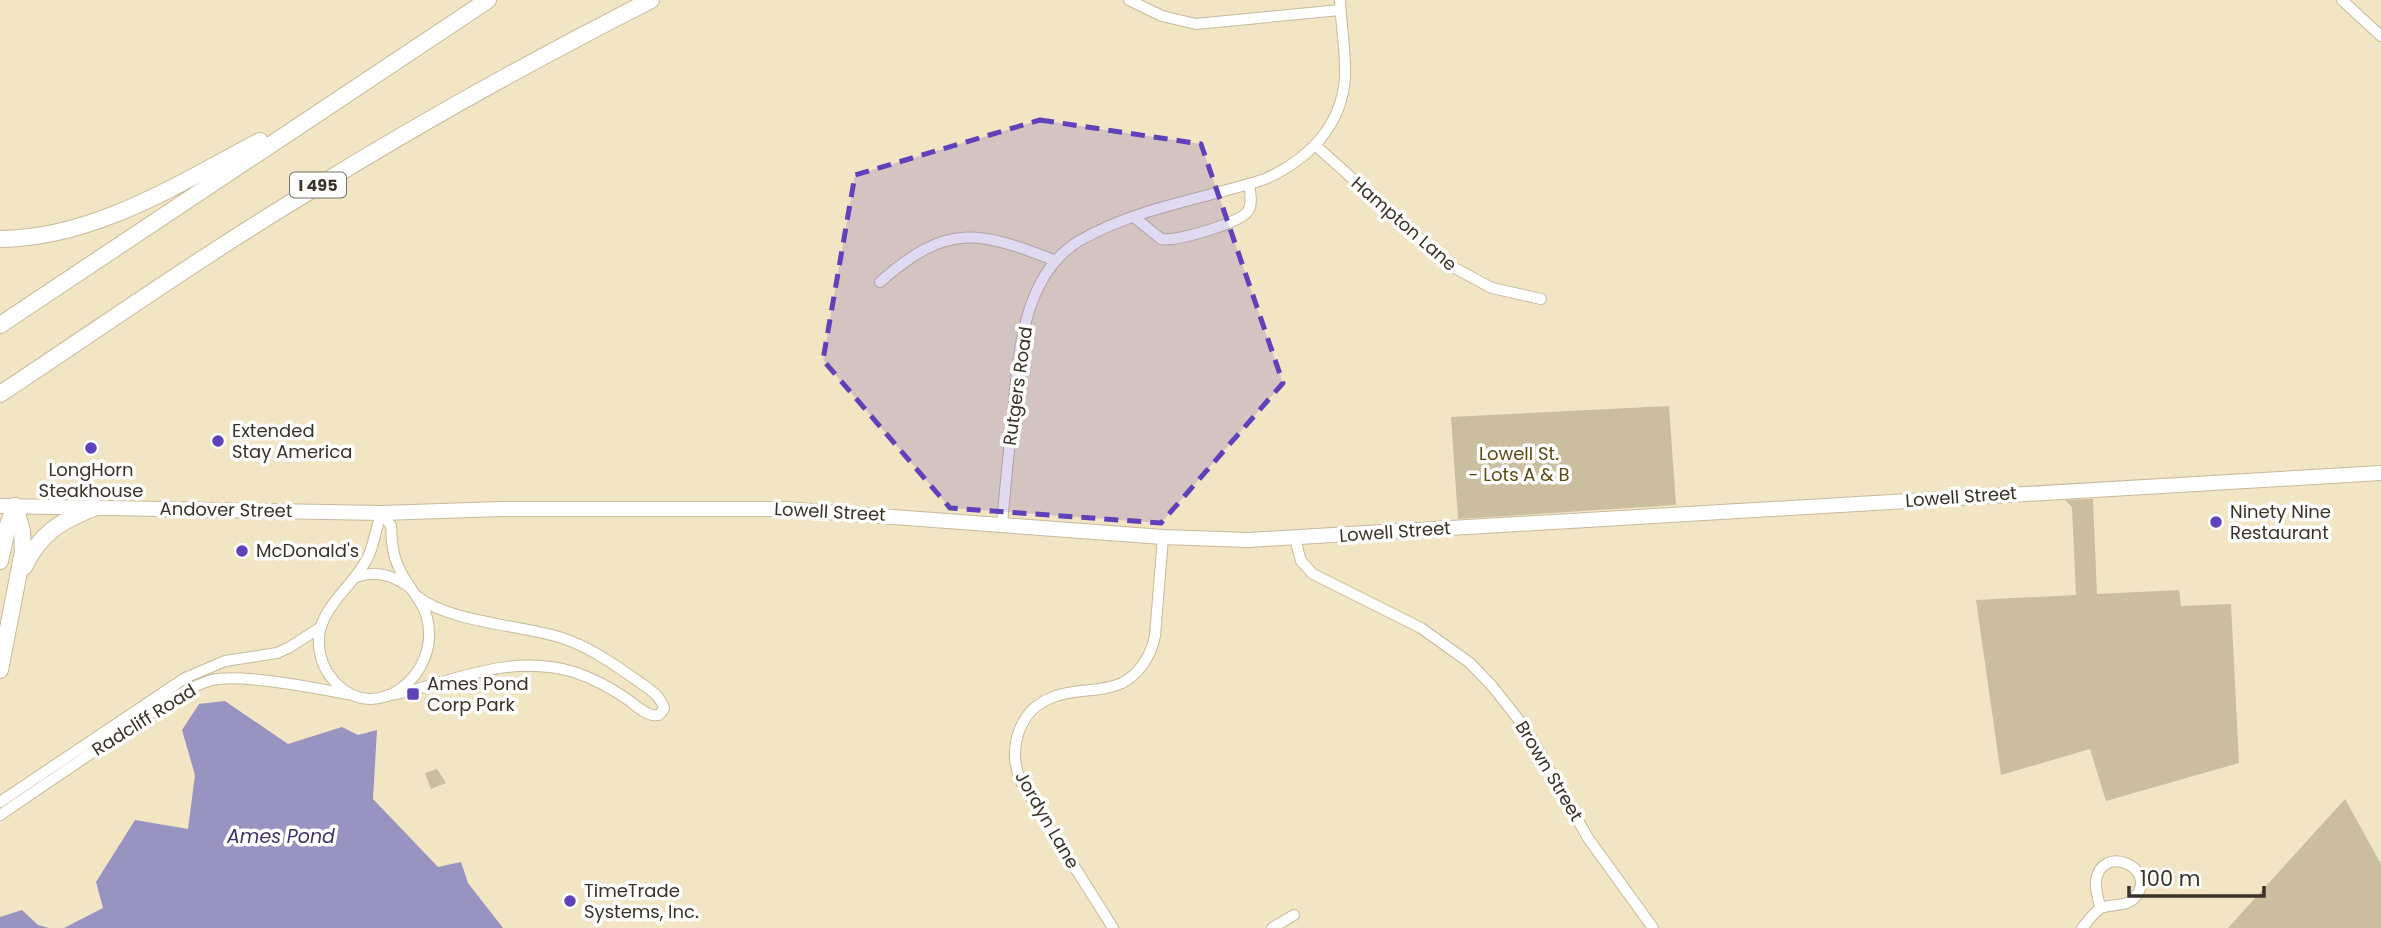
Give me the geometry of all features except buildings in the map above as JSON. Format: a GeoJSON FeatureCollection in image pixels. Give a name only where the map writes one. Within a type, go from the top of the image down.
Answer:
{"type":"FeatureCollection","features":[{"type":"Feature","properties":{"kind":"highway"},"geometry":{"type":"LineString","coordinates":[[0,325],[488,0]]}},
{"type":"Feature","properties":{"kind":"highway","name":"I 495"},"geometry":{"type":"LineString","coordinates":[[0,395],[228,242],[367,156],[479,90],[651,0]]}},
{"type":"Feature","properties":{"kind":"highway"},"geometry":{"type":"LineString","coordinates":[[0,239],[60,232],[127,209],[339,99]]}},
{"type":"Feature","properties":{"kind":"highway"},"geometry":{"type":"LineString","coordinates":[[0,561],[8,526],[7,506]]}},
{"type":"Feature","properties":{"kind":"highway"},"geometry":{"type":"LineString","coordinates":[[0,670],[20,576],[23,538],[7,506]]}},
{"type":"Feature","properties":{"kind":"highway"},"geometry":{"type":"LineString","coordinates":[[20,576],[37,544],[47,533],[75,515],[96,506]]}},
{"type":"Feature","properties":{"kind":"main road","name":"Lowell Street"},"geometry":{"type":"LineString","coordinates":[[410,513],[501,509],[765,508],[1163,537],[1221,540],[1295,539],[2381,473]]}},
{"type":"Feature","properties":{"kind":"main road","name":"Andover Street"},"geometry":{"type":"LineString","coordinates":[[7,506],[410,513]]}},
{"type":"Feature","properties":{"kind":"street"},"geometry":{"type":"LineString","coordinates":[[1129,0],[1162,16],[1196,24],[1340,5]]}},
{"type":"Feature","properties":{"kind":"street"},"geometry":{"type":"LineString","coordinates":[[2342,0],[2381,36]]}},
{"type":"Feature","properties":{"kind":"street","name":"Rutgers Road"},"geometry":{"type":"LineString","coordinates":[[1002,524],[1025,326],[1034,299],[1055,261],[1081,240],[1134,217],[1248,184],[1289,169],[1326,132],[1344,89],[1345,60],[1340,5]]}},
{"type":"Feature","properties":{"kind":"street","name":"Hampton Lane"},"geometry":{"type":"LineString","coordinates":[[1315,145],[1422,242],[1461,273],[1503,292],[1541,299]]}},
{"type":"Feature","properties":{"kind":"street"},"geometry":{"type":"LineString","coordinates":[[1134,217],[1161,239],[1176,239],[1243,217],[1251,205],[1248,184]]}},
{"type":"Feature","properties":{"kind":"street"},"geometry":{"type":"LineString","coordinates":[[880,282],[903,261],[945,241],[962,237],[990,239],[1055,261]]}},
{"type":"Feature","properties":{"kind":"street"},"geometry":{"type":"LineString","coordinates":[[356,577],[379,573],[398,580],[428,604],[453,613],[535,631],[577,644],[620,668],[646,687],[657,696],[664,709],[659,715],[648,714],[596,681],[557,667],[538,665],[497,667],[386,696],[370,698],[347,694],[322,663],[321,627],[332,607],[356,577],[373,546],[376,525],[382,513]]}},
{"type":"Feature","properties":{"kind":"street"},"geometry":{"type":"LineString","coordinates":[[382,513],[391,527],[391,541],[398,567],[426,615],[428,628],[427,653],[423,666],[407,686],[386,696]]}},
{"type":"Feature","properties":{"kind":"street","name":"Jordyn Lane"},"geometry":{"type":"LineString","coordinates":[[1113,928],[1021,782],[1015,765],[1015,744],[1018,731],[1026,718],[1044,701],[1063,694],[1122,683],[1143,665],[1150,654],[1155,636],[1163,537]]}},
{"type":"Feature","properties":{"kind":"street","name":"Brown Street"},"geometry":{"type":"LineString","coordinates":[[1295,539],[1301,561],[1313,574],[1421,628],[1470,663],[1492,686],[1526,729],[1588,838],[1653,928]]}},
{"type":"Feature","properties":{"kind":"street","name":"Radcliff Road"},"geometry":{"type":"LineString","coordinates":[[0,802],[184,678],[225,661],[277,653],[290,648],[321,627]]}},
{"type":"Feature","properties":{"kind":"street","name":"Radcliff Road"},"geometry":{"type":"LineString","coordinates":[[0,815],[168,701],[214,679],[237,678],[347,694]]}},
{"type":"Feature","properties":{"kind":"street"},"geometry":{"type":"LineString","coordinates":[[2082,928],[2100,908],[2125,904],[2136,896],[2141,883],[2130,864],[2116,861],[2103,867],[2098,873],[2096,888],[2100,908]]}},
{"type":"Feature","properties":{"kind":"street"},"geometry":{"type":"LineString","coordinates":[[1272,928],[1294,915]]}},
{"type":"Feature","properties":{"kind":"highlighted area"},"geometry":{"type":"Polygon","coordinates":[[[1040,120],[1201,144],[1283,383],[1161,523],[950,508],[823,360],[855,175],[1040,120]]]}},
{"type":"Feature","properties":{"kind":"green space","name":"Lowell St. - Lots A & B"},"geometry":{"type":"Polygon","coordinates":[[[1669,406],[1676,505],[1458,519],[1451,417],[1669,406]]]}},
{"type":"Feature","properties":{"kind":"green space"},"geometry":{"type":"Polygon","coordinates":[[[2093,499],[2097,594],[2179,590],[2181,606],[2231,604],[2239,763],[2106,801],[2090,749],[2001,775],[1976,600],[2076,595],[2072,507],[2065,500],[2093,499]]]}},
{"type":"Feature","properties":{"kind":"green space"},"geometry":{"type":"Polygon","coordinates":[[[437,769],[446,783],[431,789],[425,773],[437,769]]]}},
{"type":"Feature","properties":{"kind":"green space"},"geometry":{"type":"Polygon","coordinates":[[[2345,799],[2381,864],[2381,928],[2228,928],[2345,799]]]}},
{"type":"Feature","properties":{"kind":"water","name":"Ames Pond"},"geometry":{"type":"Polygon","coordinates":[[[225,701],[288,744],[342,727],[358,735],[377,730],[373,799],[438,867],[461,862],[468,883],[503,928],[64,928],[103,908],[96,882],[135,820],[188,829],[195,775],[182,730],[199,704],[225,701]]]}},
{"type":"Feature","properties":{"kind":"water"},"geometry":{"type":"Polygon","coordinates":[[[22,910],[38,925],[49,928],[0,928],[0,917],[22,910]]]}},
{"type":"Feature","properties":{"kind":"place","name":"Extended Stay America"},"geometry":{"type":"Point","coordinates":[218,441]}},
{"type":"Feature","properties":{"kind":"place","name":"LongHorn Steakhouse"},"geometry":{"type":"Point","coordinates":[91,448]}},
{"type":"Feature","properties":{"kind":"place","name":"Ninety Nine Restaurant"},"geometry":{"type":"Point","coordinates":[2216,522]}},
{"type":"Feature","properties":{"kind":"place","name":"McDonald's"},"geometry":{"type":"Point","coordinates":[242,551]}},
{"type":"Feature","properties":{"kind":"place","name":"Ames Pond Corp Park"},"geometry":{"type":"Point","coordinates":[413,694]}},
{"type":"Feature","properties":{"kind":"place","name":"TimeTrade Systems, Inc."},"geometry":{"type":"Point","coordinates":[570,901]}}]}
